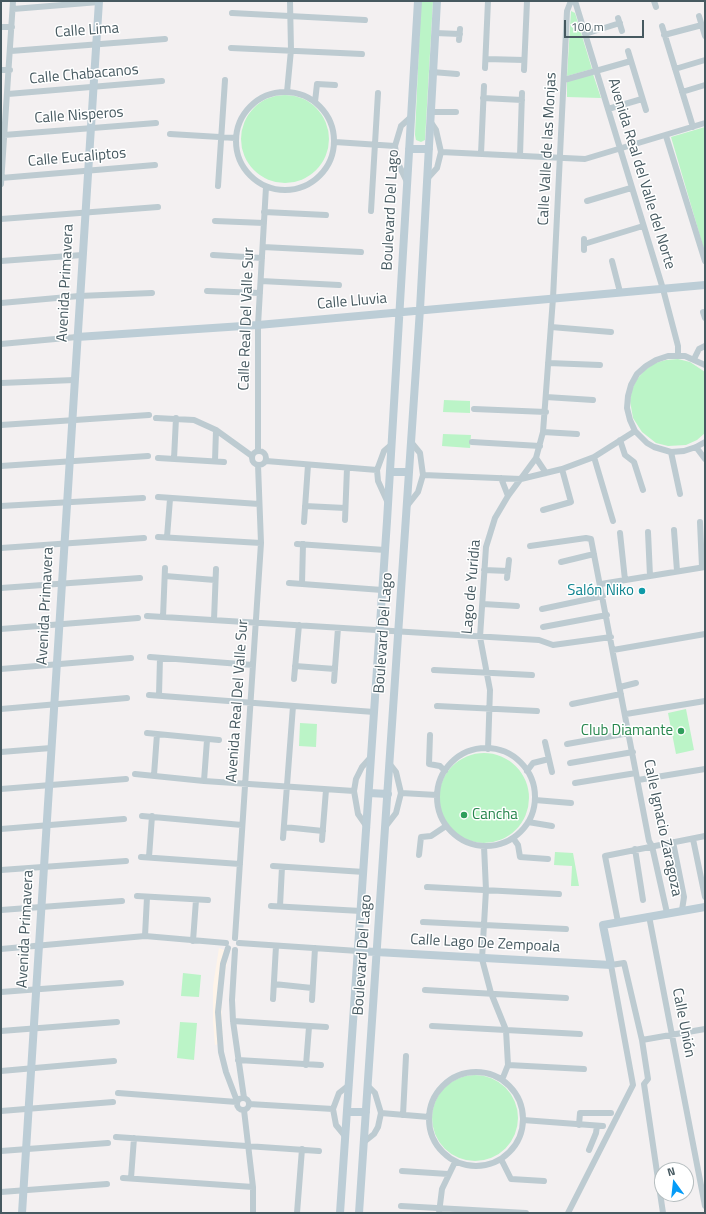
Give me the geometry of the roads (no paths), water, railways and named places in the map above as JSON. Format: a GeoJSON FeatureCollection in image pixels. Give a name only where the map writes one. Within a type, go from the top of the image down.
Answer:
{"type":"FeatureCollection","features":[{"type":"Feature","properties":{"kind":"street"},"geometry":{"type":"LineString","coordinates":[[1,184],[4,114],[8,94],[10,70],[13,1]]}},
{"type":"Feature","properties":{"kind":"street"},"geometry":{"type":"LineString","coordinates":[[13,9],[99,1]]}},
{"type":"Feature","properties":{"kind":"street","name":"Avenida Primavera"},"geometry":{"type":"LineString","coordinates":[[22,1213],[45,826],[58,664],[63,543],[70,462],[71,421],[89,128],[99,1]]}},
{"type":"Feature","properties":{"kind":"street"},"geometry":{"type":"LineString","coordinates":[[287,92],[291,50],[290,1]]}},
{"type":"Feature","properties":{"kind":"street","name":"Boulevard Del Lago"},"geometry":{"type":"LineString","coordinates":[[340,1213],[385,550],[418,1]]}},
{"type":"Feature","properties":{"kind":"street","name":"Boulevard Del Lago"},"geometry":{"type":"LineString","coordinates":[[359,1213],[420,309],[436,1]]}},
{"type":"Feature","properties":{"kind":"street"},"geometry":{"type":"LineString","coordinates":[[486,68],[488,1]]}},
{"type":"Feature","properties":{"kind":"street"},"geometry":{"type":"LineString","coordinates":[[524,70],[527,1]]}},
{"type":"Feature","properties":{"kind":"street","name":"Calle Valle de las Monjas"},"geometry":{"type":"LineString","coordinates":[[554,298],[567,11],[571,1]]}},
{"type":"Feature","properties":{"kind":"street","name":"Avenida Real del Valle del Norte"},"geometry":{"type":"LineString","coordinates":[[575,1],[631,188],[663,288],[678,346],[678,355]]}},
{"type":"Feature","properties":{"kind":"street"},"geometry":{"type":"LineString","coordinates":[[232,13],[365,20]]}},
{"type":"Feature","properties":{"kind":"street"},"geometry":{"type":"LineString","coordinates":[[699,16],[705,36]]}},
{"type":"Feature","properties":{"kind":"street"},"geometry":{"type":"LineString","coordinates":[[585,34],[619,20],[622,31]]}},
{"type":"Feature","properties":{"kind":"street"},"geometry":{"type":"LineString","coordinates":[[664,35],[702,25]]}},
{"type":"Feature","properties":{"kind":"street"},"geometry":{"type":"LineString","coordinates":[[662,26],[693,127]]}},
{"type":"Feature","properties":{"kind":"street"},"geometry":{"type":"LineString","coordinates":[[1,27],[12,27]]}},
{"type":"Feature","properties":{"kind":"street"},"geometry":{"type":"LineString","coordinates":[[435,33],[460,34]]}},
{"type":"Feature","properties":{"kind":"street","name":"Calle Lima"},"geometry":{"type":"LineString","coordinates":[[11,51],[95,43],[165,39]]}},
{"type":"Feature","properties":{"kind":"street"},"geometry":{"type":"LineString","coordinates":[[231,48],[362,54]]}},
{"type":"Feature","properties":{"kind":"street"},"geometry":{"type":"LineString","coordinates":[[628,52],[646,110]]}},
{"type":"Feature","properties":{"kind":"street"},"geometry":{"type":"LineString","coordinates":[[486,59],[524,60]]}},
{"type":"Feature","properties":{"kind":"street"},"geometry":{"type":"LineString","coordinates":[[675,69],[705,60]]}},
{"type":"Feature","properties":{"kind":"street"},"geometry":{"type":"LineString","coordinates":[[564,80],[631,61]]}},
{"type":"Feature","properties":{"kind":"street"},"geometry":{"type":"LineString","coordinates":[[1,70],[10,70]]}},
{"type":"Feature","properties":{"kind":"street"},"geometry":{"type":"LineString","coordinates":[[432,72],[457,74]]}},
{"type":"Feature","properties":{"kind":"street"},"geometry":{"type":"LineString","coordinates":[[218,186],[225,80]]}},
{"type":"Feature","properties":{"kind":"street","name":"Calle Chabacanos"},"geometry":{"type":"LineString","coordinates":[[8,94],[162,81]]}},
{"type":"Feature","properties":{"kind":"street"},"geometry":{"type":"LineString","coordinates":[[315,102],[317,84],[335,85]]}},
{"type":"Feature","properties":{"kind":"street"},"geometry":{"type":"LineString","coordinates":[[682,92],[705,85]]}},
{"type":"Feature","properties":{"kind":"street"},"geometry":{"type":"LineString","coordinates":[[481,154],[484,86]]}},
{"type":"Feature","properties":{"kind":"street"},"geometry":{"type":"LineString","coordinates":[[287,92],[302,95],[315,102],[326,113],[332,127],[334,142],[333,154],[321,175],[302,188],[290,190],[278,190],[266,187],[257,182],[243,167],[238,153],[236,138],[244,114],[252,105],[269,96],[287,92]]}},
{"type":"Feature","properties":{"kind":"street"},"geometry":{"type":"LineString","coordinates":[[371,211],[378,92]]}},
{"type":"Feature","properties":{"kind":"street"},"geometry":{"type":"LineString","coordinates":[[520,156],[522,93]]}},
{"type":"Feature","properties":{"kind":"street"},"geometry":{"type":"LineString","coordinates":[[483,98],[522,100]]}},
{"type":"Feature","properties":{"kind":"street"},"geometry":{"type":"LineString","coordinates":[[608,109],[642,99]]}},
{"type":"Feature","properties":{"kind":"street"},"geometry":{"type":"LineString","coordinates":[[430,112],[456,112]]}},
{"type":"Feature","properties":{"kind":"street"},"geometry":{"type":"LineString","coordinates":[[407,182],[396,161],[395,146],[401,126],[410,117]]}},
{"type":"Feature","properties":{"kind":"street"},"geometry":{"type":"LineString","coordinates":[[427,180],[437,168],[441,152],[436,130],[430,121]]}},
{"type":"Feature","properties":{"kind":"street"},"geometry":{"type":"LineString","coordinates":[[441,152],[585,159],[620,150],[705,123]]}},
{"type":"Feature","properties":{"kind":"street","name":"Calle Nisperos"},"geometry":{"type":"LineString","coordinates":[[4,135],[156,124]]}},
{"type":"Feature","properties":{"kind":"street"},"geometry":{"type":"LineString","coordinates":[[170,134],[236,138]]}},
{"type":"Feature","properties":{"kind":"street"},"geometry":{"type":"LineString","coordinates":[[666,136],[705,261]]}},
{"type":"Feature","properties":{"kind":"street"},"geometry":{"type":"LineString","coordinates":[[334,142],[395,146]]}},
{"type":"Feature","properties":{"kind":"street"},"geometry":{"type":"LineString","coordinates":[[409,149],[429,150]]}},
{"type":"Feature","properties":{"kind":"street","name":"Calle Eucaliptos"},"geometry":{"type":"LineString","coordinates":[[1,178],[155,165]]}},
{"type":"Feature","properties":{"kind":"street","name":"Calle Real Del Valle Sur"},"geometry":{"type":"LineString","coordinates":[[258,451],[258,324],[266,187]]}},
{"type":"Feature","properties":{"kind":"street"},"geometry":{"type":"LineString","coordinates":[[587,201],[631,188]]}},
{"type":"Feature","properties":{"kind":"street"},"geometry":{"type":"LineString","coordinates":[[1,219],[158,207]]}},
{"type":"Feature","properties":{"kind":"street"},"geometry":{"type":"LineString","coordinates":[[264,212],[326,215]]}},
{"type":"Feature","properties":{"kind":"street"},"geometry":{"type":"LineString","coordinates":[[214,221],[264,223]]}},
{"type":"Feature","properties":{"kind":"street"},"geometry":{"type":"LineString","coordinates":[[584,245],[643,226]]}},
{"type":"Feature","properties":{"kind":"street"},"geometry":{"type":"LineString","coordinates":[[263,247],[361,252]]}},
{"type":"Feature","properties":{"kind":"street"},"geometry":{"type":"LineString","coordinates":[[1,261],[82,255]]}},
{"type":"Feature","properties":{"kind":"street"},"geometry":{"type":"LineString","coordinates":[[213,255],[262,258]]}},
{"type":"Feature","properties":{"kind":"street"},"geometry":{"type":"LineString","coordinates":[[611,261],[620,292]]}},
{"type":"Feature","properties":{"kind":"street"},"geometry":{"type":"LineString","coordinates":[[261,281],[339,285]]}},
{"type":"Feature","properties":{"kind":"street","name":"Calle Lluvia"},"geometry":{"type":"LineString","coordinates":[[1,344],[258,324],[705,285]]}},
{"type":"Feature","properties":{"kind":"street"},"geometry":{"type":"LineString","coordinates":[[207,290],[260,293]]}},
{"type":"Feature","properties":{"kind":"street"},"geometry":{"type":"LineString","coordinates":[[1,303],[79,296],[152,292]]}},
{"type":"Feature","properties":{"kind":"street","name":"Lago de Yuridia"},"geometry":{"type":"LineString","coordinates":[[488,749],[490,708],[487,672],[480,637],[484,570],[490,532],[508,496],[536,458],[540,446],[546,412],[548,363],[554,298]]}},
{"type":"Feature","properties":{"kind":"street"},"geometry":{"type":"LineString","coordinates":[[551,327],[611,332]]}},
{"type":"Feature","properties":{"kind":"street"},"geometry":{"type":"LineString","coordinates":[[694,359],[699,349],[705,346]]}},
{"type":"Feature","properties":{"kind":"street"},"geometry":{"type":"LineString","coordinates":[[705,365],[694,359],[678,355],[656,360],[637,374],[631,385],[627,408],[630,420],[635,430],[651,445],[671,452],[684,451],[705,442]]}},
{"type":"Feature","properties":{"kind":"street"},"geometry":{"type":"LineString","coordinates":[[548,363],[600,365]]}},
{"type":"Feature","properties":{"kind":"street"},"geometry":{"type":"LineString","coordinates":[[1,383],[74,380]]}},
{"type":"Feature","properties":{"kind":"street"},"geometry":{"type":"LineString","coordinates":[[546,397],[593,400]]}},
{"type":"Feature","properties":{"kind":"street"},"geometry":{"type":"LineString","coordinates":[[474,408],[546,412]]}},
{"type":"Feature","properties":{"kind":"street"},"geometry":{"type":"LineString","coordinates":[[1,425],[152,416],[194,420],[216,430],[252,456],[253,462],[258,465],[266,461],[377,470],[384,451],[391,445]]}},
{"type":"Feature","properties":{"kind":"street"},"geometry":{"type":"LineString","coordinates":[[174,459],[176,418]]}},
{"type":"Feature","properties":{"kind":"street"},"geometry":{"type":"LineString","coordinates":[[215,461],[216,430]]}},
{"type":"Feature","properties":{"kind":"street"},"geometry":{"type":"LineString","coordinates":[[424,474],[521,479],[546,473],[594,457],[635,430]]}},
{"type":"Feature","properties":{"kind":"street"},"geometry":{"type":"LineString","coordinates":[[543,432],[577,434]]}},
{"type":"Feature","properties":{"kind":"street"},"geometry":{"type":"LineString","coordinates":[[620,440],[625,455],[634,462],[643,490]]}},
{"type":"Feature","properties":{"kind":"street"},"geometry":{"type":"LineString","coordinates":[[407,506],[418,492],[424,474],[420,453],[411,442]]}},
{"type":"Feature","properties":{"kind":"street"},"geometry":{"type":"LineString","coordinates":[[472,442],[540,446]]}},
{"type":"Feature","properties":{"kind":"street"},"geometry":{"type":"LineString","coordinates":[[696,447],[705,459]]}},
{"type":"Feature","properties":{"kind":"street"},"geometry":{"type":"LineString","coordinates":[[252,456],[258,451],[264,454],[266,461]]}},
{"type":"Feature","properties":{"kind":"street"},"geometry":{"type":"LineString","coordinates":[[671,452],[680,494]]}},
{"type":"Feature","properties":{"kind":"street"},"geometry":{"type":"LineString","coordinates":[[1,466],[148,456]]}},
{"type":"Feature","properties":{"kind":"street"},"geometry":{"type":"LineString","coordinates":[[594,457],[613,521]]}},
{"type":"Feature","properties":{"kind":"street"},"geometry":{"type":"LineString","coordinates":[[158,458],[224,462]]}},
{"type":"Feature","properties":{"kind":"street"},"geometry":{"type":"LineString","coordinates":[[536,458],[546,473]]}},
{"type":"Feature","properties":{"kind":"street","name":"Avenida Real Del Valle Sur"},"geometry":{"type":"LineString","coordinates":[[237,941],[242,825],[246,784],[260,543],[258,465]]}},
{"type":"Feature","properties":{"kind":"street"},"geometry":{"type":"LineString","coordinates":[[304,522],[308,465]]}},
{"type":"Feature","properties":{"kind":"street"},"geometry":{"type":"LineString","coordinates":[[345,520],[347,468]]}},
{"type":"Feature","properties":{"kind":"street"},"geometry":{"type":"LineString","coordinates":[[543,510],[572,500],[562,468]]}},
{"type":"Feature","properties":{"kind":"street","name":"Boulevard Del Lago"},"geometry":{"type":"LineString","coordinates":[[377,470],[378,481],[388,503]]}},
{"type":"Feature","properties":{"kind":"street"},"geometry":{"type":"LineString","coordinates":[[390,472],[409,472]]}},
{"type":"Feature","properties":{"kind":"street"},"geometry":{"type":"LineString","coordinates":[[500,478],[508,496]]}},
{"type":"Feature","properties":{"kind":"street"},"geometry":{"type":"LineString","coordinates":[[158,497],[259,504]]}},
{"type":"Feature","properties":{"kind":"street"},"geometry":{"type":"LineString","coordinates":[[1,506],[143,498]]}},
{"type":"Feature","properties":{"kind":"street"},"geometry":{"type":"LineString","coordinates":[[167,537],[170,499]]}},
{"type":"Feature","properties":{"kind":"street"},"geometry":{"type":"LineString","coordinates":[[305,506],[345,508]]}},
{"type":"Feature","properties":{"kind":"street"},"geometry":{"type":"LineString","coordinates":[[601,584],[704,567],[700,522]]}},
{"type":"Feature","properties":{"kind":"street"},"geometry":{"type":"LineString","coordinates":[[674,530],[677,571]]}},
{"type":"Feature","properties":{"kind":"street"},"geometry":{"type":"LineString","coordinates":[[648,532],[650,576]]}},
{"type":"Feature","properties":{"kind":"street"},"geometry":{"type":"LineString","coordinates":[[620,533],[625,580]]}},
{"type":"Feature","properties":{"kind":"street"},"geometry":{"type":"LineString","coordinates":[[158,537],[260,543]]}},
{"type":"Feature","properties":{"kind":"street"},"geometry":{"type":"LineString","coordinates":[[1,548],[144,538]]}},
{"type":"Feature","properties":{"kind":"street","name":"Calle Ignacio Zaragoza"},"geometry":{"type":"LineString","coordinates":[[530,546],[589,538],[591,539],[607,615],[649,840],[652,846],[667,913]]}},
{"type":"Feature","properties":{"kind":"street"},"geometry":{"type":"LineString","coordinates":[[302,584],[300,544],[385,550]]}},
{"type":"Feature","properties":{"kind":"street"},"geometry":{"type":"LineString","coordinates":[[561,562],[594,554]]}},
{"type":"Feature","properties":{"kind":"street"},"geometry":{"type":"LineString","coordinates":[[484,570],[508,574],[509,560]]}},
{"type":"Feature","properties":{"kind":"street"},"geometry":{"type":"LineString","coordinates":[[163,617],[165,568]]}},
{"type":"Feature","properties":{"kind":"street"},"geometry":{"type":"LineString","coordinates":[[214,620],[216,570]]}},
{"type":"Feature","properties":{"kind":"street"},"geometry":{"type":"LineString","coordinates":[[165,576],[215,580]]}},
{"type":"Feature","properties":{"kind":"street"},"geometry":{"type":"LineString","coordinates":[[1,588],[140,578]]}},
{"type":"Feature","properties":{"kind":"street"},"geometry":{"type":"LineString","coordinates":[[290,583],[382,590]]}},
{"type":"Feature","properties":{"kind":"street"},"geometry":{"type":"LineString","coordinates":[[542,609],[603,596]]}},
{"type":"Feature","properties":{"kind":"street"},"geometry":{"type":"LineString","coordinates":[[483,604],[517,606]]}},
{"type":"Feature","properties":{"kind":"street"},"geometry":{"type":"LineString","coordinates":[[543,627],[607,615]]}},
{"type":"Feature","properties":{"kind":"street"},"geometry":{"type":"LineString","coordinates":[[147,616],[539,640],[553,645],[611,637]]}},
{"type":"Feature","properties":{"kind":"street"},"geometry":{"type":"LineString","coordinates":[[1,629],[60,623],[138,618]]}},
{"type":"Feature","properties":{"kind":"street"},"geometry":{"type":"LineString","coordinates":[[294,679],[299,625]]}},
{"type":"Feature","properties":{"kind":"street"},"geometry":{"type":"LineString","coordinates":[[334,681],[338,628]]}},
{"type":"Feature","properties":{"kind":"street"},"geometry":{"type":"LineString","coordinates":[[613,650],[705,634]]}},
{"type":"Feature","properties":{"kind":"street"},"geometry":{"type":"LineString","coordinates":[[150,657],[253,664]]}},
{"type":"Feature","properties":{"kind":"street"},"geometry":{"type":"LineString","coordinates":[[1,669],[131,658]]}},
{"type":"Feature","properties":{"kind":"street"},"geometry":{"type":"LineString","coordinates":[[159,695],[160,658]]}},
{"type":"Feature","properties":{"kind":"street"},"geometry":{"type":"LineString","coordinates":[[295,666],[335,669]]}},
{"type":"Feature","properties":{"kind":"street"},"geometry":{"type":"LineString","coordinates":[[434,670],[532,675]]}},
{"type":"Feature","properties":{"kind":"street"},"geometry":{"type":"LineString","coordinates":[[620,687],[636,683]]}},
{"type":"Feature","properties":{"kind":"street"},"geometry":{"type":"LineString","coordinates":[[572,704],[621,694]]}},
{"type":"Feature","properties":{"kind":"street"},"geometry":{"type":"LineString","coordinates":[[149,695],[374,712]]}},
{"type":"Feature","properties":{"kind":"street"},"geometry":{"type":"LineString","coordinates":[[1,709],[127,698]]}},
{"type":"Feature","properties":{"kind":"street"},"geometry":{"type":"LineString","coordinates":[[626,714],[705,701]]}},
{"type":"Feature","properties":{"kind":"street"},"geometry":{"type":"LineString","coordinates":[[283,838],[294,706]]}},
{"type":"Feature","properties":{"kind":"street"},"geometry":{"type":"LineString","coordinates":[[437,706],[537,711]]}},
{"type":"Feature","properties":{"kind":"street"},"geometry":{"type":"LineString","coordinates":[[147,733],[219,740]]}},
{"type":"Feature","properties":{"kind":"street"},"geometry":{"type":"LineString","coordinates":[[567,744],[629,733]]}},
{"type":"Feature","properties":{"kind":"street"},"geometry":{"type":"LineString","coordinates":[[154,776],[157,734]]}},
{"type":"Feature","properties":{"kind":"street"},"geometry":{"type":"LineString","coordinates":[[430,735],[429,764],[440,766],[445,771]]}},
{"type":"Feature","properties":{"kind":"street"},"geometry":{"type":"LineString","coordinates":[[204,781],[207,740]]}},
{"type":"Feature","properties":{"kind":"street"},"geometry":{"type":"LineString","coordinates":[[545,742],[552,772]]}},
{"type":"Feature","properties":{"kind":"street"},"geometry":{"type":"LineString","coordinates":[[1,752],[51,748]]}},
{"type":"Feature","properties":{"kind":"street"},"geometry":{"type":"LineString","coordinates":[[488,749],[510,755],[527,771],[533,785],[535,800],[528,822],[512,838],[499,844],[484,846],[463,840],[446,826],[439,811],[437,795],[441,778],[445,771],[459,757],[473,751],[488,749]]}},
{"type":"Feature","properties":{"kind":"street"},"geometry":{"type":"LineString","coordinates":[[570,763],[633,752]]}},
{"type":"Feature","properties":{"kind":"street"},"geometry":{"type":"LineString","coordinates":[[367,827],[358,814],[354,791],[356,779],[362,767],[371,757]]}},
{"type":"Feature","properties":{"kind":"street"},"geometry":{"type":"LineString","coordinates":[[527,771],[533,763],[549,758]]}},
{"type":"Feature","properties":{"kind":"street"},"geometry":{"type":"LineString","coordinates":[[389,762],[396,772],[402,793],[437,795]]}},
{"type":"Feature","properties":{"kind":"street"},"geometry":{"type":"LineString","coordinates":[[638,780],[705,769]]}},
{"type":"Feature","properties":{"kind":"street"},"geometry":{"type":"LineString","coordinates":[[575,783],[636,773]]}},
{"type":"Feature","properties":{"kind":"street"},"geometry":{"type":"LineString","coordinates":[[135,774],[204,781],[354,791]]}},
{"type":"Feature","properties":{"kind":"street"},"geometry":{"type":"LineString","coordinates":[[1,789],[126,779]]}},
{"type":"Feature","properties":{"kind":"street"},"geometry":{"type":"LineString","coordinates":[[322,840],[326,790]]}},
{"type":"Feature","properties":{"kind":"street"},"geometry":{"type":"LineString","coordinates":[[369,793],[388,794]]}},
{"type":"Feature","properties":{"kind":"street","name":"Boulevard Del Lago"},"geometry":{"type":"LineString","coordinates":[[386,826],[396,813],[402,793]]}},
{"type":"Feature","properties":{"kind":"street"},"geometry":{"type":"LineString","coordinates":[[535,800],[571,803]]}},
{"type":"Feature","properties":{"kind":"street"},"geometry":{"type":"LineString","coordinates":[[142,816],[242,825]]}},
{"type":"Feature","properties":{"kind":"street"},"geometry":{"type":"LineString","coordinates":[[149,858],[152,816]]}},
{"type":"Feature","properties":{"kind":"street"},"geometry":{"type":"LineString","coordinates":[[1,829],[124,820]]}},
{"type":"Feature","properties":{"kind":"street"},"geometry":{"type":"LineString","coordinates":[[528,822],[552,826]]}},
{"type":"Feature","properties":{"kind":"street"},"geometry":{"type":"LineString","coordinates":[[419,856],[421,837],[431,836],[446,826]]}},
{"type":"Feature","properties":{"kind":"street"},"geometry":{"type":"LineString","coordinates":[[284,827],[323,831]]}},
{"type":"Feature","properties":{"kind":"street"},"geometry":{"type":"LineString","coordinates":[[618,922],[605,856],[705,836]]}},
{"type":"Feature","properties":{"kind":"street"},"geometry":{"type":"LineString","coordinates":[[512,838],[518,845],[520,857],[548,859]]}},
{"type":"Feature","properties":{"kind":"street"},"geometry":{"type":"LineString","coordinates":[[693,839],[705,897]]}},
{"type":"Feature","properties":{"kind":"street"},"geometry":{"type":"LineString","coordinates":[[673,842],[684,897],[682,910]]}},
{"type":"Feature","properties":{"kind":"street"},"geometry":{"type":"LineString","coordinates":[[484,846],[486,890],[482,959],[491,993],[506,1030],[508,1064],[502,1080]]}},
{"type":"Feature","properties":{"kind":"street"},"geometry":{"type":"LineString","coordinates":[[634,850],[643,900]]}},
{"type":"Feature","properties":{"kind":"street"},"geometry":{"type":"LineString","coordinates":[[141,857],[240,864]]}},
{"type":"Feature","properties":{"kind":"street"},"geometry":{"type":"LineString","coordinates":[[1,870],[126,861]]}},
{"type":"Feature","properties":{"kind":"street"},"geometry":{"type":"LineString","coordinates":[[273,866],[364,872]]}},
{"type":"Feature","properties":{"kind":"street"},"geometry":{"type":"LineString","coordinates":[[280,906],[282,867]]}},
{"type":"Feature","properties":{"kind":"street"},"geometry":{"type":"LineString","coordinates":[[427,887],[559,894]]}},
{"type":"Feature","properties":{"kind":"street"},"geometry":{"type":"LineString","coordinates":[[137,896],[208,900]]}},
{"type":"Feature","properties":{"kind":"street"},"geometry":{"type":"LineString","coordinates":[[145,936],[147,897]]}},
{"type":"Feature","properties":{"kind":"street"},"geometry":{"type":"LineString","coordinates":[[193,941],[196,900]]}},
{"type":"Feature","properties":{"kind":"street"},"geometry":{"type":"LineString","coordinates":[[1,910],[122,901]]}},
{"type":"Feature","properties":{"kind":"street"},"geometry":{"type":"LineString","coordinates":[[271,906],[361,911]]}},
{"type":"Feature","properties":{"kind":"street"},"geometry":{"type":"LineString","coordinates":[[568,1213],[633,1085],[611,965],[602,925],[705,907]]}},
{"type":"Feature","properties":{"kind":"street","name":"Calle Unión"},"geometry":{"type":"LineString","coordinates":[[649,916],[705,1206]]}},
{"type":"Feature","properties":{"kind":"street"},"geometry":{"type":"LineString","coordinates":[[423,922],[566,929]]}},
{"type":"Feature","properties":{"kind":"street"},"geometry":{"type":"LineString","coordinates":[[1,948],[145,936],[227,946],[235,950]]}},
{"type":"Feature","properties":{"kind":"street"},"geometry":{"type":"LineString","coordinates":[[244,1110],[239,1109],[226,1072],[221,1052],[218,1018],[219,996],[228,940],[276,946],[358,951]]}},
{"type":"Feature","properties":{"kind":"street"},"geometry":{"type":"LineString","coordinates":[[237,941],[235,950],[232,1000],[233,1020],[244,1098],[249,1104],[333,1109]]}},
{"type":"Feature","properties":{"kind":"street"},"geometry":{"type":"LineString","coordinates":[[273,999],[276,946]]}},
{"type":"Feature","properties":{"kind":"street"},"geometry":{"type":"LineString","coordinates":[[312,1000],[315,948]]}},
{"type":"Feature","properties":{"kind":"street","name":"Calle Lago De Zempoala"},"geometry":{"type":"LineString","coordinates":[[358,951],[611,965]]}},
{"type":"Feature","properties":{"kind":"street"},"geometry":{"type":"LineString","coordinates":[[611,965],[624,963],[642,1040],[648,1079],[644,1084],[633,1085]]}},
{"type":"Feature","properties":{"kind":"street"},"geometry":{"type":"LineString","coordinates":[[1,992],[121,983]]}},
{"type":"Feature","properties":{"kind":"street"},"geometry":{"type":"LineString","coordinates":[[274,984],[312,988]]}},
{"type":"Feature","properties":{"kind":"street"},"geometry":{"type":"LineString","coordinates":[[425,990],[566,998]]}},
{"type":"Feature","properties":{"kind":"street"},"geometry":{"type":"LineString","coordinates":[[233,1020],[309,1027],[326,1027]]}},
{"type":"Feature","properties":{"kind":"street"},"geometry":{"type":"LineString","coordinates":[[1,1031],[117,1022]]}},
{"type":"Feature","properties":{"kind":"street"},"geometry":{"type":"LineString","coordinates":[[432,1026],[580,1034]]}},
{"type":"Feature","properties":{"kind":"street"},"geometry":{"type":"LineString","coordinates":[[306,1065],[309,1027]]}},
{"type":"Feature","properties":{"kind":"street"},"geometry":{"type":"LineString","coordinates":[[642,1040],[671,1034],[705,1030]]}},
{"type":"Feature","properties":{"kind":"street"},"geometry":{"type":"LineString","coordinates":[[403,1115],[406,1056]]}},
{"type":"Feature","properties":{"kind":"street"},"geometry":{"type":"LineString","coordinates":[[238,1060],[321,1065]]}},
{"type":"Feature","properties":{"kind":"street"},"geometry":{"type":"LineString","coordinates":[[1,1071],[114,1061]]}},
{"type":"Feature","properties":{"kind":"street"},"geometry":{"type":"LineString","coordinates":[[508,1064],[584,1069]]}},
{"type":"Feature","properties":{"kind":"street"},"geometry":{"type":"LineString","coordinates":[[479,1072],[502,1080],[515,1093],[520,1101],[523,1120],[519,1138],[515,1146],[501,1160],[490,1164],[478,1166],[455,1162],[442,1152],[433,1138],[429,1117],[431,1105],[436,1094],[444,1084],[466,1073],[479,1072]]}},
{"type":"Feature","properties":{"kind":"street"},"geometry":{"type":"LineString","coordinates":[[644,1084],[663,1213]]}},
{"type":"Feature","properties":{"kind":"street"},"geometry":{"type":"LineString","coordinates":[[345,1136],[336,1125],[333,1109],[339,1093],[349,1085]]}},
{"type":"Feature","properties":{"kind":"street"},"geometry":{"type":"LineString","coordinates":[[364,1142],[374,1134],[378,1127],[381,1113],[375,1094],[368,1086]]}},
{"type":"Feature","properties":{"kind":"street"},"geometry":{"type":"LineString","coordinates":[[118,1094],[237,1101],[244,1098]]}},
{"type":"Feature","properties":{"kind":"street"},"geometry":{"type":"LineString","coordinates":[[1,1112],[113,1102]]}},
{"type":"Feature","properties":{"kind":"street"},"geometry":{"type":"LineString","coordinates":[[249,1104],[244,1110],[253,1187],[254,1213]]}},
{"type":"Feature","properties":{"kind":"street"},"geometry":{"type":"LineString","coordinates":[[347,1112],[366,1112]]}},
{"type":"Feature","properties":{"kind":"street"},"geometry":{"type":"LineString","coordinates":[[381,1113],[429,1117]]}},
{"type":"Feature","properties":{"kind":"street"},"geometry":{"type":"LineString","coordinates":[[579,1125],[580,1114],[611,1113]]}},
{"type":"Feature","properties":{"kind":"street"},"geometry":{"type":"LineString","coordinates":[[523,1120],[600,1126],[589,1150]]}},
{"type":"Feature","properties":{"kind":"street"},"geometry":{"type":"LineString","coordinates":[[116,1137],[319,1151]]}},
{"type":"Feature","properties":{"kind":"street"},"geometry":{"type":"LineString","coordinates":[[131,1178],[134,1138]]}},
{"type":"Feature","properties":{"kind":"street"},"geometry":{"type":"LineString","coordinates":[[1,1151],[108,1143]]}},
{"type":"Feature","properties":{"kind":"street"},"geometry":{"type":"LineString","coordinates":[[297,1213],[302,1150]]}},
{"type":"Feature","properties":{"kind":"street"},"geometry":{"type":"LineString","coordinates":[[501,1160],[511,1178],[544,1181]]}},
{"type":"Feature","properties":{"kind":"street"},"geometry":{"type":"LineString","coordinates":[[439,1211],[442,1189],[455,1162]]}},
{"type":"Feature","properties":{"kind":"street"},"geometry":{"type":"LineString","coordinates":[[402,1171],[448,1174]]}},
{"type":"Feature","properties":{"kind":"street"},"geometry":{"type":"LineString","coordinates":[[123,1178],[253,1187]]}},
{"type":"Feature","properties":{"kind":"street"},"geometry":{"type":"LineString","coordinates":[[1,1192],[107,1184]]}},
{"type":"Feature","properties":{"kind":"street"},"geometry":{"type":"LineString","coordinates":[[402,1206],[439,1211],[526,1213]]}},
{"type":"Feature","properties":{"kind":"place","name":"Salón Niko"},"geometry":{"type":"Point","coordinates":[642,591]}},
{"type":"Feature","properties":{"kind":"place","name":"Club Diamante"},"geometry":{"type":"Point","coordinates":[681,731]}},
{"type":"Feature","properties":{"kind":"place","name":"Cancha"},"geometry":{"type":"Point","coordinates":[464,815]}}]}
